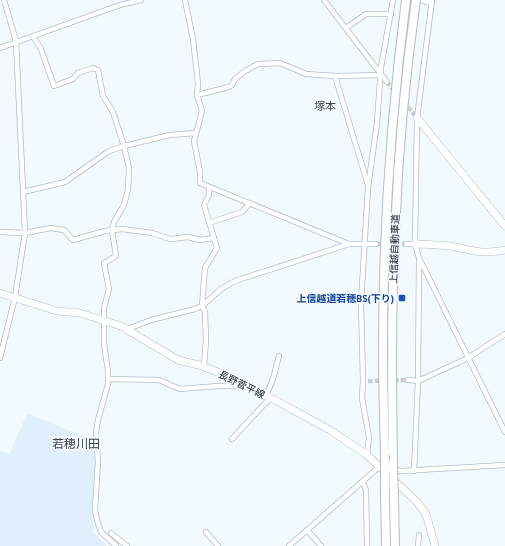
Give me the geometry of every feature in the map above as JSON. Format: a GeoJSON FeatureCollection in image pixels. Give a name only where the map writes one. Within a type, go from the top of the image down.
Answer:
{"type":"FeatureCollection","features":[{"type":"Feature","properties":{"kind":"highway","name":"上信越自動車道"},"geometry":{"type":"LineString","coordinates":[[386,546],[383,349],[386,219],[394,111],[406,0]]}},
{"type":"Feature","properties":{"kind":"highway","name":"上信越自動車道"},"geometry":{"type":"LineString","coordinates":[[395,546],[393,464],[393,320],[395,220],[403,106],[420,1]]}},
{"type":"Feature","properties":{"kind":"main road"},"geometry":{"type":"LineString","coordinates":[[417,118],[505,226]]}},
{"type":"Feature","properties":{"kind":"main road"},"geometry":{"type":"LineString","coordinates":[[415,244],[449,246],[492,253],[505,250]]}},
{"type":"Feature","properties":{"kind":"main road","name":"長野菅平線"},"geometry":{"type":"LineString","coordinates":[[0,293],[58,311],[80,313],[121,326],[178,360],[204,366],[236,379],[330,430],[367,455],[405,489],[422,508],[428,521],[435,546]]}},
{"type":"Feature","properties":{"kind":"street"},"geometry":{"type":"LineString","coordinates":[[0,358],[15,298],[25,233],[16,42],[4,0]]}},
{"type":"Feature","properties":{"kind":"street"},"geometry":{"type":"LineString","coordinates":[[0,48],[120,5],[141,0]]}},
{"type":"Feature","properties":{"kind":"street"},"geometry":{"type":"LineString","coordinates":[[185,0],[193,39],[198,84],[197,95],[202,111],[194,141],[200,172],[200,182],[349,244],[376,244]]}},
{"type":"Feature","properties":{"kind":"street"},"geometry":{"type":"LineString","coordinates":[[324,0],[381,75],[388,82]]}},
{"type":"Feature","properties":{"kind":"street"},"geometry":{"type":"LineString","coordinates":[[367,455],[369,437],[362,398],[366,381],[361,303],[366,245],[368,187],[377,123],[381,75],[393,0]]}},
{"type":"Feature","properties":{"kind":"street"},"geometry":{"type":"LineString","coordinates":[[414,470],[418,381],[418,258],[415,244],[417,118],[432,1],[420,1]]}},
{"type":"Feature","properties":{"kind":"street"},"geometry":{"type":"LineString","coordinates":[[346,28],[366,14],[391,14]]}},
{"type":"Feature","properties":{"kind":"street"},"geometry":{"type":"LineString","coordinates":[[32,36],[41,49],[54,86],[73,79],[78,73],[92,68],[98,70],[103,96],[113,112],[124,146],[129,168],[128,190],[124,205],[114,222],[112,230],[116,256],[104,263],[109,289],[104,308],[104,344],[108,379],[106,395],[96,432],[98,462],[95,509],[101,532],[116,546]]}},
{"type":"Feature","properties":{"kind":"street"},"geometry":{"type":"LineString","coordinates":[[197,95],[229,87],[235,79],[245,71],[258,64],[280,63],[306,74],[335,76],[381,75]]}},
{"type":"Feature","properties":{"kind":"street"},"geometry":{"type":"LineString","coordinates":[[335,76],[368,187]]}},
{"type":"Feature","properties":{"kind":"street"},"geometry":{"type":"LineString","coordinates":[[23,192],[65,182],[109,151],[170,135],[196,133]]}},
{"type":"Feature","properties":{"kind":"street"},"geometry":{"type":"LineString","coordinates":[[204,366],[206,340],[205,312],[202,306],[205,268],[217,248],[204,205],[209,195],[209,187]]}},
{"type":"Feature","properties":{"kind":"street"},"geometry":{"type":"LineString","coordinates":[[209,223],[242,212],[250,203]]}},
{"type":"Feature","properties":{"kind":"street"},"geometry":{"type":"LineString","coordinates":[[0,232],[25,233],[51,228],[64,230],[73,240],[112,230],[122,229],[152,233],[170,239],[188,237],[200,240],[214,238]]}},
{"type":"Feature","properties":{"kind":"street"},"geometry":{"type":"LineString","coordinates":[[128,329],[151,320],[195,310],[202,306],[221,289],[235,281],[349,244]]}},
{"type":"Feature","properties":{"kind":"street"},"geometry":{"type":"LineString","coordinates":[[406,244],[415,244]]}},
{"type":"Feature","properties":{"kind":"street"},"geometry":{"type":"LineString","coordinates":[[418,258],[505,432]]}},
{"type":"Feature","properties":{"kind":"street"},"geometry":{"type":"LineString","coordinates":[[408,380],[418,381],[468,358],[505,334]]}},
{"type":"Feature","properties":{"kind":"street"},"geometry":{"type":"LineString","coordinates":[[232,439],[268,397],[279,356]]}},
{"type":"Feature","properties":{"kind":"street"},"geometry":{"type":"LineString","coordinates":[[108,379],[159,380],[180,389],[218,386],[248,386]]}},
{"type":"Feature","properties":{"kind":"street"},"geometry":{"type":"LineString","coordinates":[[289,546],[380,466],[401,471],[505,465]]}},
{"type":"Feature","properties":{"kind":"street"},"geometry":{"type":"LineString","coordinates":[[363,482],[366,490],[367,546]]}},
{"type":"Feature","properties":{"kind":"street"},"geometry":{"type":"LineString","coordinates":[[307,530],[321,546]]}},
{"type":"Feature","properties":{"kind":"street"},"geometry":{"type":"LineString","coordinates":[[206,532],[218,546]]}},
{"type":"Feature","properties":{"kind":"street"},"geometry":{"type":"LineString","coordinates":[[111,533],[127,546]]}},
{"type":"Feature","properties":{"kind":"street"},"geometry":{"type":"LineString","coordinates":[[418,546],[419,534]]}},
{"type":"Feature","properties":{"kind":"shaded area"},"geometry":{"type":"Polygon","coordinates":[[[27,413],[92,440],[91,442],[95,444],[93,532],[107,546],[0,546],[0,451],[10,454],[27,413]]]}},
{"type":"Feature","properties":{"kind":"tunnel"},"geometry":{"type":"LineString","coordinates":[[387,82],[395,92]]}},
{"type":"Feature","properties":{"kind":"tunnel"},"geometry":{"type":"LineString","coordinates":[[404,102],[417,118]]}},
{"type":"Feature","properties":{"kind":"tunnel"},"geometry":{"type":"LineString","coordinates":[[376,244],[406,244]]}},
{"type":"Feature","properties":{"kind":"tunnel"},"geometry":{"type":"LineString","coordinates":[[368,381],[408,380]]}},
{"type":"Feature","properties":{"kind":"place","name":"上信越道若穂BS(下り)"},"geometry":{"type":"Point","coordinates":[402,298]}},
{"type":"Feature","properties":{"kind":"district","name":"塚本"},"geometry":{"type":"Point","coordinates":[325,106]}},
{"type":"Feature","properties":{"kind":"district","name":"若穂川田"},"geometry":{"type":"Point","coordinates":[76,444]}}]}
